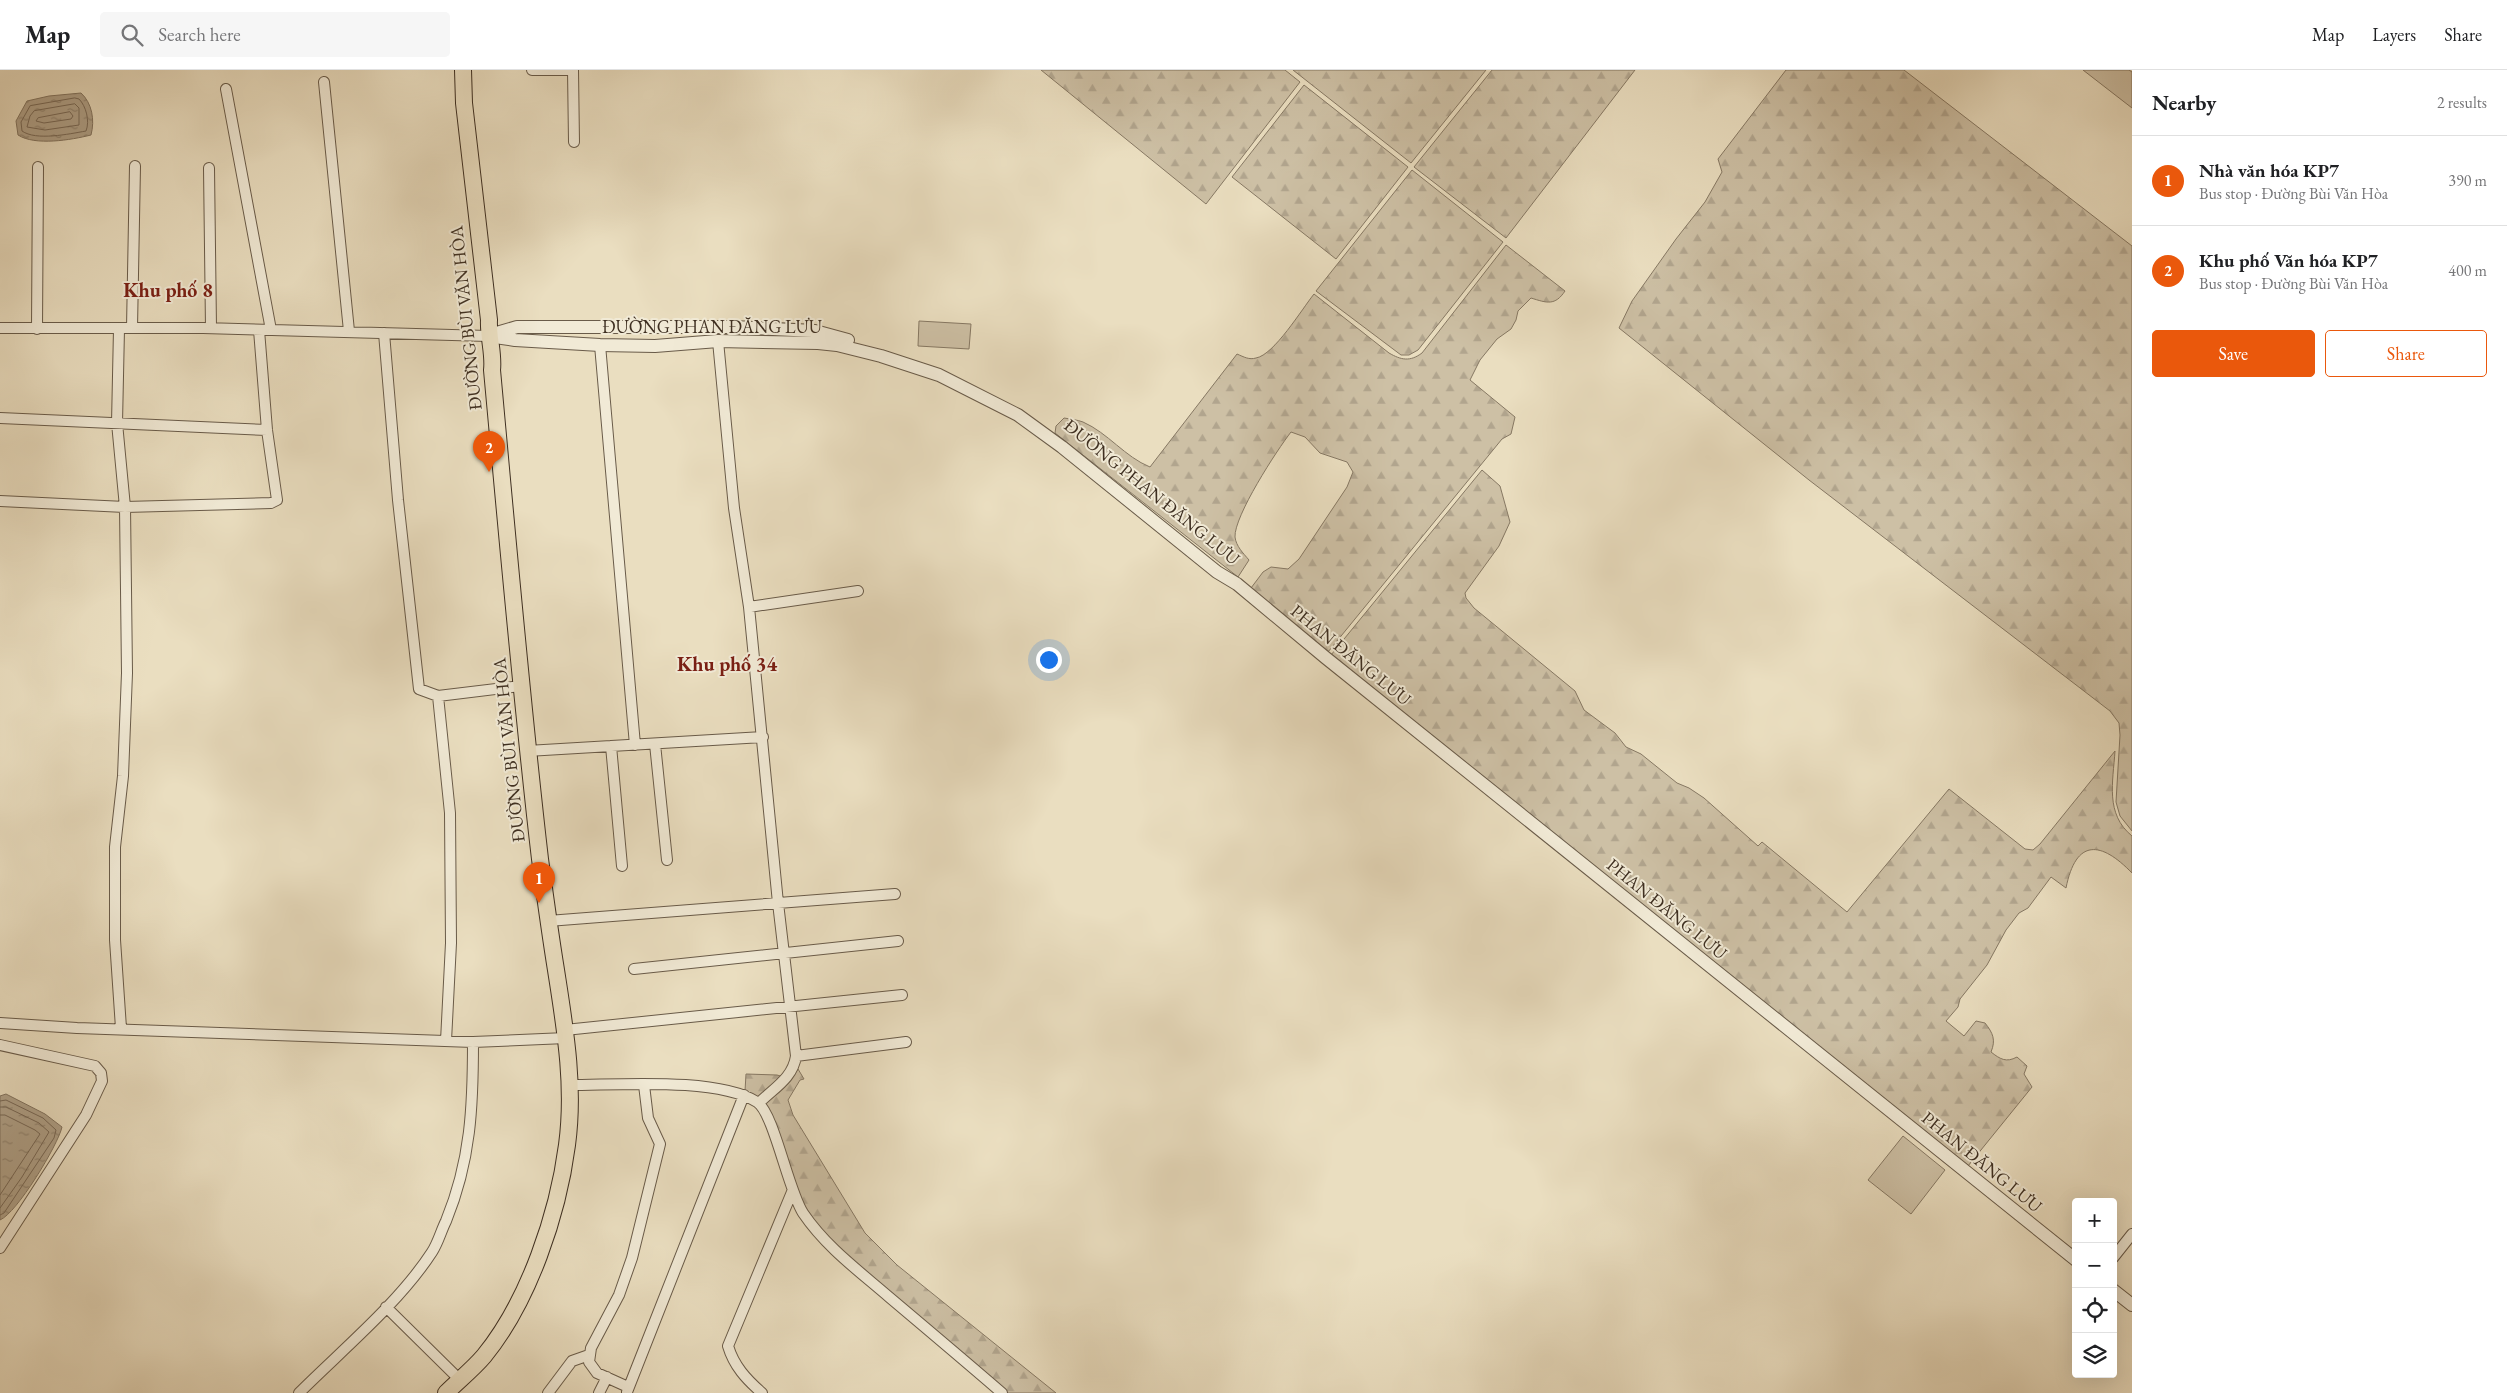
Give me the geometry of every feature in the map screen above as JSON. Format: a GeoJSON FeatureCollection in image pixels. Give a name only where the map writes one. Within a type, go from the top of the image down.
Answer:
{"type":"FeatureCollection","features":[{"type":"Feature","properties":{"kind":"main road","name":"ĐƯỜNG BÙI VĂN HÒA"},"geometry":{"type":"LineString","coordinates":[[446,1393],[483,1358],[502,1331],[530,1276],[564,1168],[570,1116],[570,1085],[565,1034],[548,921],[521,686],[492,370],[493,362],[488,336],[489,320],[464,103],[463,70]]}},
{"type":"Feature","properties":{"kind":"street"},"geometry":{"type":"LineString","coordinates":[[532,70],[573,70],[574,142]]}},
{"type":"Feature","properties":{"kind":"street"},"geometry":{"type":"LineString","coordinates":[[324,82],[348,331]]}},
{"type":"Feature","properties":{"kind":"street"},"geometry":{"type":"LineString","coordinates":[[226,89],[271,330]]}},
{"type":"Feature","properties":{"kind":"street"},"geometry":{"type":"LineString","coordinates":[[132,328],[135,166]]}},
{"type":"Feature","properties":{"kind":"street"},"geometry":{"type":"LineString","coordinates":[[37,329],[38,167]]}},
{"type":"Feature","properties":{"kind":"street"},"geometry":{"type":"LineString","coordinates":[[209,168],[211,328]]}},
{"type":"Feature","properties":{"kind":"street"},"geometry":{"type":"LineString","coordinates":[[0,328],[211,328],[488,336]]}},
{"type":"Feature","properties":{"kind":"street","name":"ĐƯỜNG PHAN ĐĂNG LƯU"},"geometry":{"type":"LineString","coordinates":[[488,336],[517,328],[734,328],[815,331],[859,347]]}},
{"type":"Feature","properties":{"kind":"street"},"geometry":{"type":"LineString","coordinates":[[119,329],[117,423],[125,507],[127,673],[123,776],[115,854],[115,940],[121,1028]]}},
{"type":"Feature","properties":{"kind":"street"},"geometry":{"type":"LineString","coordinates":[[0,501],[125,507],[271,503],[277,500],[267,430],[259,330]]}},
{"type":"Feature","properties":{"kind":"street"},"geometry":{"type":"LineString","coordinates":[[384,333],[416,677],[419,689],[438,696],[521,686]]}},
{"type":"Feature","properties":{"kind":"street","name":"ĐƯỜNG PHAN ĐĂNG LƯU"},"geometry":{"type":"LineString","coordinates":[[488,336],[515,340],[600,345],[656,346],[718,341],[818,343],[859,347],[912,357],[986,388],[1092,463],[1228,572],[1237,584]]}},
{"type":"Feature","properties":{"kind":"street"},"geometry":{"type":"LineString","coordinates":[[718,341],[734,508],[749,607],[783,954],[796,1056],[791,1075],[759,1104]]}},
{"type":"Feature","properties":{"kind":"street"},"geometry":{"type":"LineString","coordinates":[[600,345],[635,745]]}},
{"type":"Feature","properties":{"kind":"street"},"geometry":{"type":"LineString","coordinates":[[0,418],[267,430]]}},
{"type":"Feature","properties":{"kind":"street","name":"PHAN ĐĂNG LƯU"},"geometry":{"type":"LineString","coordinates":[[1237,584],[2072,1257]]}},
{"type":"Feature","properties":{"kind":"street"},"geometry":{"type":"LineString","coordinates":[[749,607],[858,590]]}},
{"type":"Feature","properties":{"kind":"street"},"geometry":{"type":"LineString","coordinates":[[438,696],[450,813],[451,943],[446,1041]]}},
{"type":"Feature","properties":{"kind":"street"},"geometry":{"type":"LineString","coordinates":[[528,751],[763,737]]}},
{"type":"Feature","properties":{"kind":"street"},"geometry":{"type":"LineString","coordinates":[[655,744],[667,860]]}},
{"type":"Feature","properties":{"kind":"street"},"geometry":{"type":"LineString","coordinates":[[611,746],[622,866]]}},
{"type":"Feature","properties":{"kind":"street"},"geometry":{"type":"LineString","coordinates":[[548,921],[895,894]]}},
{"type":"Feature","properties":{"kind":"street"},"geometry":{"type":"LineString","coordinates":[[634,969],[898,941]]}},
{"type":"Feature","properties":{"kind":"street"},"geometry":{"type":"LineString","coordinates":[[0,1023],[473,1042],[565,1034],[902,995]]}},
{"type":"Feature","properties":{"kind":"street"},"geometry":{"type":"LineString","coordinates":[[299,1393],[386,1307],[433,1251],[461,1180],[469,1143],[473,1109],[473,1042]]}},
{"type":"Feature","properties":{"kind":"street"},"geometry":{"type":"LineString","coordinates":[[796,1056],[906,1042]]}},
{"type":"Feature","properties":{"kind":"street"},"geometry":{"type":"LineString","coordinates":[[0,1045],[95,1066],[101,1073],[102,1081],[86,1115],[0,1248]]}},
{"type":"Feature","properties":{"kind":"street"},"geometry":{"type":"LineString","coordinates":[[570,1085],[707,1086],[744,1095],[759,1104],[768,1118],[792,1192],[803,1212],[830,1247],[1002,1393]]}},
{"type":"Feature","properties":{"kind":"street"},"geometry":{"type":"LineString","coordinates":[[644,1085],[648,1118],[660,1144],[632,1258],[619,1295],[589,1355],[589,1362],[597,1373],[627,1390],[744,1095]]}},
{"type":"Feature","properties":{"kind":"street"},"geometry":{"type":"LineString","coordinates":[[762,1393],[749,1382],[733,1361],[728,1346],[792,1192]]}},
{"type":"Feature","properties":{"kind":"street"},"geometry":{"type":"LineString","coordinates":[[2117,1253],[2132,1234]]}},
{"type":"Feature","properties":{"kind":"street"},"geometry":{"type":"LineString","coordinates":[[2117,1293],[2132,1305]]}},
{"type":"Feature","properties":{"kind":"street"},"geometry":{"type":"LineString","coordinates":[[386,1307],[460,1380]]}},
{"type":"Feature","properties":{"kind":"street"},"geometry":{"type":"LineString","coordinates":[[548,1393],[572,1361],[589,1355]]}},
{"type":"Feature","properties":{"kind":"street"},"geometry":{"type":"LineString","coordinates":[[599,1393],[607,1377]]}},
{"type":"Feature","properties":{"kind":"green space"},"geometry":{"type":"Polygon","coordinates":[[[1041,70],[1285,70],[1300,82],[1206,204],[1041,70]]]}},
{"type":"Feature","properties":{"kind":"green space"},"geometry":{"type":"Polygon","coordinates":[[[1293,70],[1486,70],[1411,163],[1293,70]]]}},
{"type":"Feature","properties":{"kind":"green space"},"geometry":{"type":"Polygon","coordinates":[[[1492,70],[1635,70],[1506,238],[1414,167],[1492,70]]]}},
{"type":"Feature","properties":{"kind":"green space"},"geometry":{"type":"Polygon","coordinates":[[[1786,70],[1904,70],[2132,246],[2132,831],[2120,816],[2116,802],[2120,735],[2119,723],[2110,711],[1809,480],[1619,328],[1632,301],[1705,202],[1722,172],[1718,159],[1786,70]]]}},
{"type":"Feature","properties":{"kind":"green space"},"geometry":{"type":"Polygon","coordinates":[[[2083,70],[2129,70],[2132,72],[2132,108],[2083,70]]]}},
{"type":"Feature","properties":{"kind":"green space"},"geometry":{"type":"Polygon","coordinates":[[[1304,85],[1408,167],[1336,259],[1232,177],[1304,85]]]}},
{"type":"Feature","properties":{"kind":"green space"},"geometry":{"type":"Polygon","coordinates":[[[1412,170],[1503,242],[1418,350],[1409,355],[1401,355],[1316,291],[1412,170]]]}},
{"type":"Feature","properties":{"kind":"green space"},"geometry":{"type":"Polygon","coordinates":[[[1506,245],[1565,291],[1558,299],[1550,302],[1531,298],[1518,311],[1511,329],[1497,339],[1480,360],[1470,380],[1515,417],[1511,434],[1502,439],[1328,652],[1251,588],[1263,572],[1271,567],[1288,569],[1299,559],[1347,487],[1353,472],[1347,462],[1320,453],[1305,437],[1291,432],[1257,483],[1241,514],[1235,537],[1240,549],[1249,560],[1238,577],[1055,433],[1056,426],[1064,418],[1083,422],[1100,432],[1132,457],[1150,467],[1237,354],[1251,359],[1263,355],[1271,349],[1314,294],[1389,353],[1402,358],[1413,358],[1422,353],[1506,245]]]}},
{"type":"Feature","properties":{"kind":"green space"},"geometry":{"type":"Polygon","coordinates":[[[919,321],[971,324],[969,349],[918,346],[919,321]]]}},
{"type":"Feature","properties":{"kind":"green space"},"geometry":{"type":"Polygon","coordinates":[[[1482,470],[1500,486],[1510,522],[1499,546],[1465,593],[1466,598],[1474,608],[1575,691],[1584,710],[1615,733],[1626,747],[1641,754],[1677,783],[1704,798],[1758,846],[1762,842],[1847,912],[1949,789],[2025,849],[2033,850],[2040,844],[2115,751],[2112,786],[2114,808],[2123,827],[2132,836],[2132,873],[2121,862],[2110,855],[2100,850],[2091,850],[2083,853],[2076,860],[2070,872],[2066,888],[2051,877],[2028,908],[2019,913],[2006,930],[1987,965],[1960,999],[1958,1007],[1946,1021],[1964,1036],[1976,1021],[1985,1023],[1993,1037],[1991,1052],[2003,1059],[2010,1060],[2017,1057],[2027,1066],[2024,1074],[2032,1087],[1968,1166],[1331,655],[1482,470]]]}},
{"type":"Feature","properties":{"kind":"green space"},"geometry":{"type":"Polygon","coordinates":[[[798,1069],[804,1079],[800,1080],[788,1100],[793,1115],[865,1233],[897,1265],[1056,1393],[1007,1393],[832,1244],[806,1211],[795,1190],[772,1117],[745,1091],[746,1074],[777,1075],[791,1079],[798,1069]]]}},
{"type":"Feature","properties":{"kind":"green space"},"geometry":{"type":"Polygon","coordinates":[[[1903,1136],[1945,1170],[1911,1214],[1868,1180],[1903,1136]]]}},
{"type":"Feature","properties":{"kind":"water"},"geometry":{"type":"Polygon","coordinates":[[[81,93],[88,102],[92,112],[93,124],[91,135],[74,139],[43,141],[18,135],[16,121],[27,101],[49,96],[81,93]]]}},
{"type":"Feature","properties":{"kind":"water"},"geometry":{"type":"Polygon","coordinates":[[[6,1094],[45,1114],[62,1127],[53,1148],[36,1178],[16,1205],[0,1220],[0,1096],[6,1094]]]}},
{"type":"Feature","properties":{"kind":"place","name":"Khu phố Văn hóa KP7"},"geometry":{"type":"Point","coordinates":[489,472]}},
{"type":"Feature","properties":{"kind":"place","name":"Nhà văn hóa KP7"},"geometry":{"type":"Point","coordinates":[539,903]}},
{"type":"Feature","properties":{"kind":"district","name":"Khu phố 8"},"geometry":{"type":"Point","coordinates":[168,290]}},
{"type":"Feature","properties":{"kind":"district","name":"Khu phố 34"},"geometry":{"type":"Point","coordinates":[727,664]}}]}
